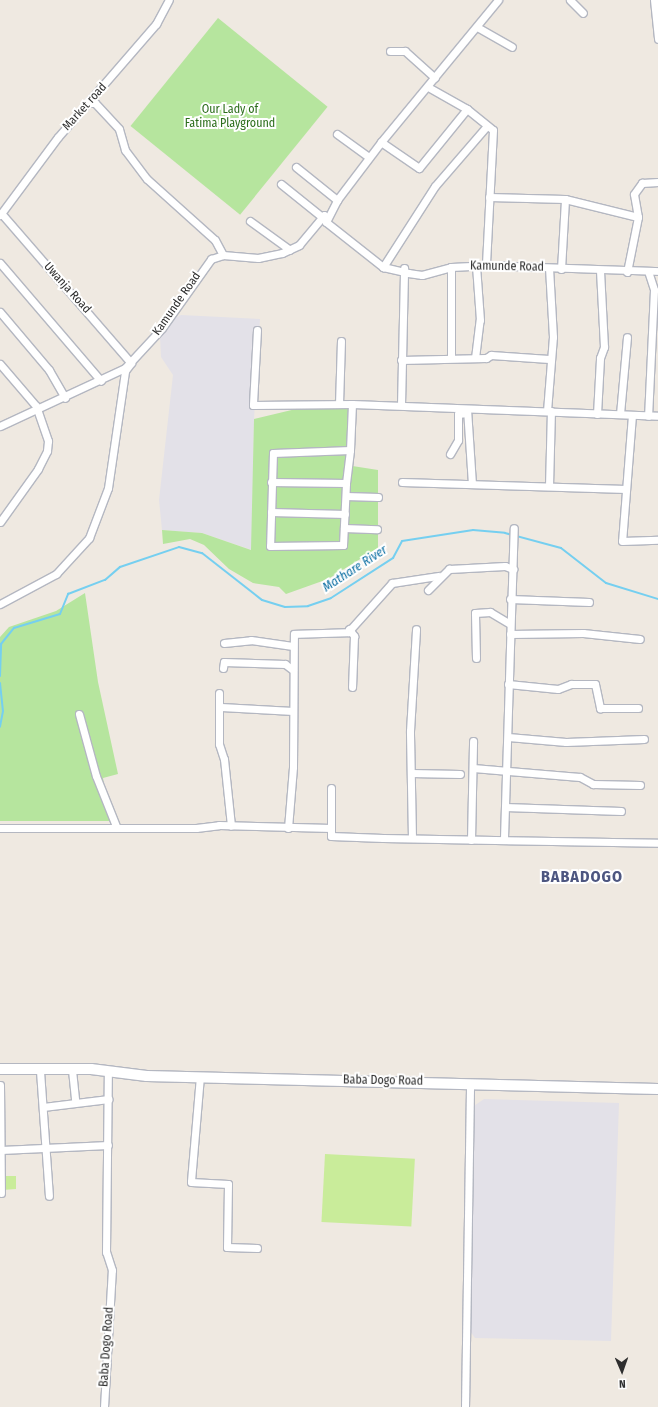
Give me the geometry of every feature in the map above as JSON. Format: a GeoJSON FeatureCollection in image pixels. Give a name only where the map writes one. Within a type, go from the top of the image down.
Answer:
{"type":"FeatureCollection","features":[{"type":"Feature","properties":{"kind":"street","name":"Market road"},"geometry":{"type":"LineString","coordinates":[[1,214],[58,137],[156,24],[169,0]]}},
{"type":"Feature","properties":{"kind":"street","name":"Kamunde Road"},"geometry":{"type":"LineString","coordinates":[[1,424],[102,381],[131,363],[173,314],[205,264],[223,255],[266,257],[290,250],[300,245],[324,220],[380,142],[428,87],[498,0]]}},
{"type":"Feature","properties":{"kind":"street"},"geometry":{"type":"LineString","coordinates":[[570,0],[583,12]]}},
{"type":"Feature","properties":{"kind":"street"},"geometry":{"type":"LineString","coordinates":[[654,0],[658,39]]}},
{"type":"Feature","properties":{"kind":"street"},"geometry":{"type":"LineString","coordinates":[[477,27],[512,47]]}},
{"type":"Feature","properties":{"kind":"street"},"geometry":{"type":"LineString","coordinates":[[390,51],[405,51],[435,78]]}},
{"type":"Feature","properties":{"kind":"street"},"geometry":{"type":"LineString","coordinates":[[428,87],[467,109],[486,127],[493,130],[486,266]]}},
{"type":"Feature","properties":{"kind":"street"},"geometry":{"type":"LineString","coordinates":[[89,103],[95,103],[119,129],[125,150],[146,179],[215,240],[223,255]]}},
{"type":"Feature","properties":{"kind":"street"},"geometry":{"type":"LineString","coordinates":[[380,142],[418,168],[467,109]]}},
{"type":"Feature","properties":{"kind":"street"},"geometry":{"type":"LineString","coordinates":[[383,267],[435,186],[486,127]]}},
{"type":"Feature","properties":{"kind":"street"},"geometry":{"type":"LineString","coordinates":[[337,134],[369,157]]}},
{"type":"Feature","properties":{"kind":"street"},"geometry":{"type":"LineString","coordinates":[[296,167],[337,200]]}},
{"type":"Feature","properties":{"kind":"street"},"geometry":{"type":"LineString","coordinates":[[627,272],[638,217],[634,194],[642,183],[658,182]]}},
{"type":"Feature","properties":{"kind":"street"},"geometry":{"type":"LineString","coordinates":[[281,184],[324,220]]}},
{"type":"Feature","properties":{"kind":"street"},"geometry":{"type":"LineString","coordinates":[[490,197],[565,199],[638,217]]}},
{"type":"Feature","properties":{"kind":"street"},"geometry":{"type":"LineString","coordinates":[[562,269],[565,199]]}},
{"type":"Feature","properties":{"kind":"street","name":"Uwanja Road"},"geometry":{"type":"LineString","coordinates":[[1,214],[131,363]]}},
{"type":"Feature","properties":{"kind":"street","name":"Kamunde Road"},"geometry":{"type":"LineString","coordinates":[[324,220],[383,267],[408,273],[422,275],[451,267],[476,266],[658,272]]}},
{"type":"Feature","properties":{"kind":"street"},"geometry":{"type":"LineString","coordinates":[[250,221],[290,250]]}},
{"type":"Feature","properties":{"kind":"street"},"geometry":{"type":"LineString","coordinates":[[0,263],[102,381]]}},
{"type":"Feature","properties":{"kind":"street"},"geometry":{"type":"LineString","coordinates":[[475,358],[480,320],[476,266]]}},
{"type":"Feature","properties":{"kind":"street"},"geometry":{"type":"LineString","coordinates":[[401,405],[401,360],[405,267],[408,273]]}},
{"type":"Feature","properties":{"kind":"street"},"geometry":{"type":"LineString","coordinates":[[451,267],[451,358]]}},
{"type":"Feature","properties":{"kind":"street"},"geometry":{"type":"LineString","coordinates":[[549,268],[553,337],[549,359],[549,486]]}},
{"type":"Feature","properties":{"kind":"street"},"geometry":{"type":"LineString","coordinates":[[598,414],[600,358],[604,347],[600,270]]}},
{"type":"Feature","properties":{"kind":"street"},"geometry":{"type":"LineString","coordinates":[[648,271],[654,290],[648,416]]}},
{"type":"Feature","properties":{"kind":"street"},"geometry":{"type":"LineString","coordinates":[[0,312],[49,370],[65,398]]}},
{"type":"Feature","properties":{"kind":"street"},"geometry":{"type":"LineString","coordinates":[[257,330],[253,405],[401,405],[467,411],[549,411],[658,416]]}},
{"type":"Feature","properties":{"kind":"street"},"geometry":{"type":"LineString","coordinates":[[620,414],[627,337]]}},
{"type":"Feature","properties":{"kind":"street"},"geometry":{"type":"LineString","coordinates":[[339,404],[341,340]]}},
{"type":"Feature","properties":{"kind":"street"},"geometry":{"type":"LineString","coordinates":[[401,360],[475,358],[491,354],[549,359]]}},
{"type":"Feature","properties":{"kind":"street"},"geometry":{"type":"LineString","coordinates":[[0,604],[56,574],[89,538],[108,488],[124,371],[131,363]]}},
{"type":"Feature","properties":{"kind":"street"},"geometry":{"type":"LineString","coordinates":[[0,364],[38,409],[47,451],[0,522]]}},
{"type":"Feature","properties":{"kind":"street"},"geometry":{"type":"LineString","coordinates":[[350,450],[276,451],[272,457],[270,546],[341,546],[344,528],[346,483],[350,450],[352,404]]}},
{"type":"Feature","properties":{"kind":"street"},"geometry":{"type":"LineString","coordinates":[[450,454],[458,440],[458,414],[467,411]]}},
{"type":"Feature","properties":{"kind":"street"},"geometry":{"type":"LineString","coordinates":[[467,411],[472,484]]}},
{"type":"Feature","properties":{"kind":"street"},"geometry":{"type":"LineString","coordinates":[[632,415],[622,541],[658,540]]}},
{"type":"Feature","properties":{"kind":"street"},"geometry":{"type":"LineString","coordinates":[[271,482],[346,483]]}},
{"type":"Feature","properties":{"kind":"street"},"geometry":{"type":"LineString","coordinates":[[402,482],[626,489]]}},
{"type":"Feature","properties":{"kind":"street"},"geometry":{"type":"LineString","coordinates":[[346,496],[378,497]]}},
{"type":"Feature","properties":{"kind":"street"},"geometry":{"type":"LineString","coordinates":[[270,512],[345,514]]}},
{"type":"Feature","properties":{"kind":"street"},"geometry":{"type":"LineString","coordinates":[[344,528],[377,529]]}},
{"type":"Feature","properties":{"kind":"street"},"geometry":{"type":"LineString","coordinates":[[504,838],[508,737],[510,599],[513,569],[514,529]]}},
{"type":"Feature","properties":{"kind":"street"},"geometry":{"type":"LineString","coordinates":[[428,590],[449,569],[505,566],[513,569]]}},
{"type":"Feature","properties":{"kind":"street"},"geometry":{"type":"LineString","coordinates":[[303,636],[321,637],[350,630],[392,583],[438,576]]}},
{"type":"Feature","properties":{"kind":"street"},"geometry":{"type":"LineString","coordinates":[[510,599],[589,602]]}},
{"type":"Feature","properties":{"kind":"street"},"geometry":{"type":"LineString","coordinates":[[476,658],[475,613],[490,612],[510,624]]}},
{"type":"Feature","properties":{"kind":"street"},"geometry":{"type":"LineString","coordinates":[[412,838],[411,773],[416,629]]}},
{"type":"Feature","properties":{"kind":"street"},"geometry":{"type":"LineString","coordinates":[[288,828],[293,711],[294,634],[350,630]]}},
{"type":"Feature","properties":{"kind":"street"},"geometry":{"type":"LineString","coordinates":[[350,630],[354,636],[352,688]]}},
{"type":"Feature","properties":{"kind":"street"},"geometry":{"type":"LineString","coordinates":[[510,634],[583,633],[640,639]]}},
{"type":"Feature","properties":{"kind":"street"},"geometry":{"type":"LineString","coordinates":[[224,643],[251,640],[293,646]]}},
{"type":"Feature","properties":{"kind":"street"},"geometry":{"type":"LineString","coordinates":[[223,668],[224,662],[285,664],[293,670]]}},
{"type":"Feature","properties":{"kind":"street"},"geometry":{"type":"LineString","coordinates":[[508,684],[558,689],[571,684],[595,684],[600,708],[638,708]]}},
{"type":"Feature","properties":{"kind":"street"},"geometry":{"type":"LineString","coordinates":[[219,693],[221,707],[219,744],[224,759],[231,826]]}},
{"type":"Feature","properties":{"kind":"street"},"geometry":{"type":"LineString","coordinates":[[221,707],[293,711]]}},
{"type":"Feature","properties":{"kind":"street"},"geometry":{"type":"LineString","coordinates":[[79,714],[96,776],[116,826]]}},
{"type":"Feature","properties":{"kind":"street"},"geometry":{"type":"LineString","coordinates":[[508,737],[566,742],[644,739]]}},
{"type":"Feature","properties":{"kind":"street"},"geometry":{"type":"LineString","coordinates":[[471,840],[474,741]]}},
{"type":"Feature","properties":{"kind":"street"},"geometry":{"type":"LineString","coordinates":[[473,768],[580,777],[593,784],[640,785]]}},
{"type":"Feature","properties":{"kind":"street"},"geometry":{"type":"LineString","coordinates":[[411,773],[460,774]]}},
{"type":"Feature","properties":{"kind":"street"},"geometry":{"type":"LineString","coordinates":[[331,788],[331,836],[471,840],[504,838],[658,843]]}},
{"type":"Feature","properties":{"kind":"street"},"geometry":{"type":"LineString","coordinates":[[505,807],[621,811]]}},
{"type":"Feature","properties":{"kind":"street"},"geometry":{"type":"LineString","coordinates":[[0,828],[231,826],[331,828]]}},
{"type":"Feature","properties":{"kind":"street","name":"Baba Dogo Road"},"geometry":{"type":"LineString","coordinates":[[0,1069],[40,1071],[108,1071],[200,1076],[658,1089]]}},
{"type":"Feature","properties":{"kind":"street"},"geometry":{"type":"LineString","coordinates":[[72,1070],[75,1101]]}},
{"type":"Feature","properties":{"kind":"street"},"geometry":{"type":"LineString","coordinates":[[40,1071],[49,1196]]}},
{"type":"Feature","properties":{"kind":"street","name":"Baba Dogo Road"},"geometry":{"type":"LineString","coordinates":[[104,1407],[112,1270],[106,1252],[109,1099],[108,1071]]}},
{"type":"Feature","properties":{"kind":"street"},"geometry":{"type":"LineString","coordinates":[[200,1076],[190,1182],[228,1184],[227,1247],[257,1248]]}},
{"type":"Feature","properties":{"kind":"street"},"geometry":{"type":"LineString","coordinates":[[465,1407],[470,1084]]}},
{"type":"Feature","properties":{"kind":"street"},"geometry":{"type":"LineString","coordinates":[[0,1085],[1,1193]]}},
{"type":"Feature","properties":{"kind":"street"},"geometry":{"type":"LineString","coordinates":[[43,1107],[75,1101],[109,1099]]}},
{"type":"Feature","properties":{"kind":"street"},"geometry":{"type":"LineString","coordinates":[[1,1150],[108,1145]]}},
{"type":"Feature","properties":{"kind":"shaded area"},"geometry":{"type":"Polygon","coordinates":[[[181,315],[260,319],[254,419],[252,550],[202,533],[162,530],[159,500],[173,375],[161,357],[160,337],[163,324],[181,315]]]}},
{"type":"Feature","properties":{"kind":"shaded area"},"geometry":{"type":"Polygon","coordinates":[[[484,1099],[619,1103],[611,1341],[475,1338],[470,1331],[471,1108],[484,1099]]]}},
{"type":"Feature","properties":{"kind":"green space","name":"Our Lady of Fatima Playground"},"geometry":{"type":"Polygon","coordinates":[[[218,18],[328,107],[240,215],[131,126],[218,18]]]}},
{"type":"Feature","properties":{"kind":"green space"},"geometry":{"type":"Polygon","coordinates":[[[342,398],[353,415],[346,465],[378,470],[378,548],[328,579],[286,594],[279,587],[253,583],[229,569],[204,545],[190,539],[163,544],[162,530],[202,533],[251,550],[254,419],[342,398]]]}},
{"type":"Feature","properties":{"kind":"green space"},"geometry":{"type":"Polygon","coordinates":[[[85,593],[98,682],[118,774],[103,778],[110,821],[0,821],[0,637],[9,627],[56,611],[85,593]]]}},
{"type":"Feature","properties":{"kind":"green space"},"geometry":{"type":"Polygon","coordinates":[[[325,1154],[415,1159],[411,1227],[321,1222],[325,1154]]]}},
{"type":"Feature","properties":{"kind":"green space"},"geometry":{"type":"Polygon","coordinates":[[[3,1176],[16,1176],[16,1189],[2,1190],[3,1176]]]}},
{"type":"Feature","properties":{"kind":"waterway","name":"Mathare River"},"geometry":{"type":"LineString","coordinates":[[0,676],[1,644],[14,628],[60,614],[68,594],[105,580],[120,567],[179,547],[202,553],[262,600],[285,607],[308,606],[331,598],[393,558],[402,541],[473,530],[505,533],[561,548],[606,583],[658,599]]}},
{"type":"Feature","properties":{"kind":"waterway","name":"Mathare River"},"geometry":{"type":"LineString","coordinates":[[0,683],[3,711],[0,727]]}},
{"type":"Feature","properties":{"kind":"district","name":"BABADOGO"},"geometry":{"type":"Point","coordinates":[582,877]}}]}
